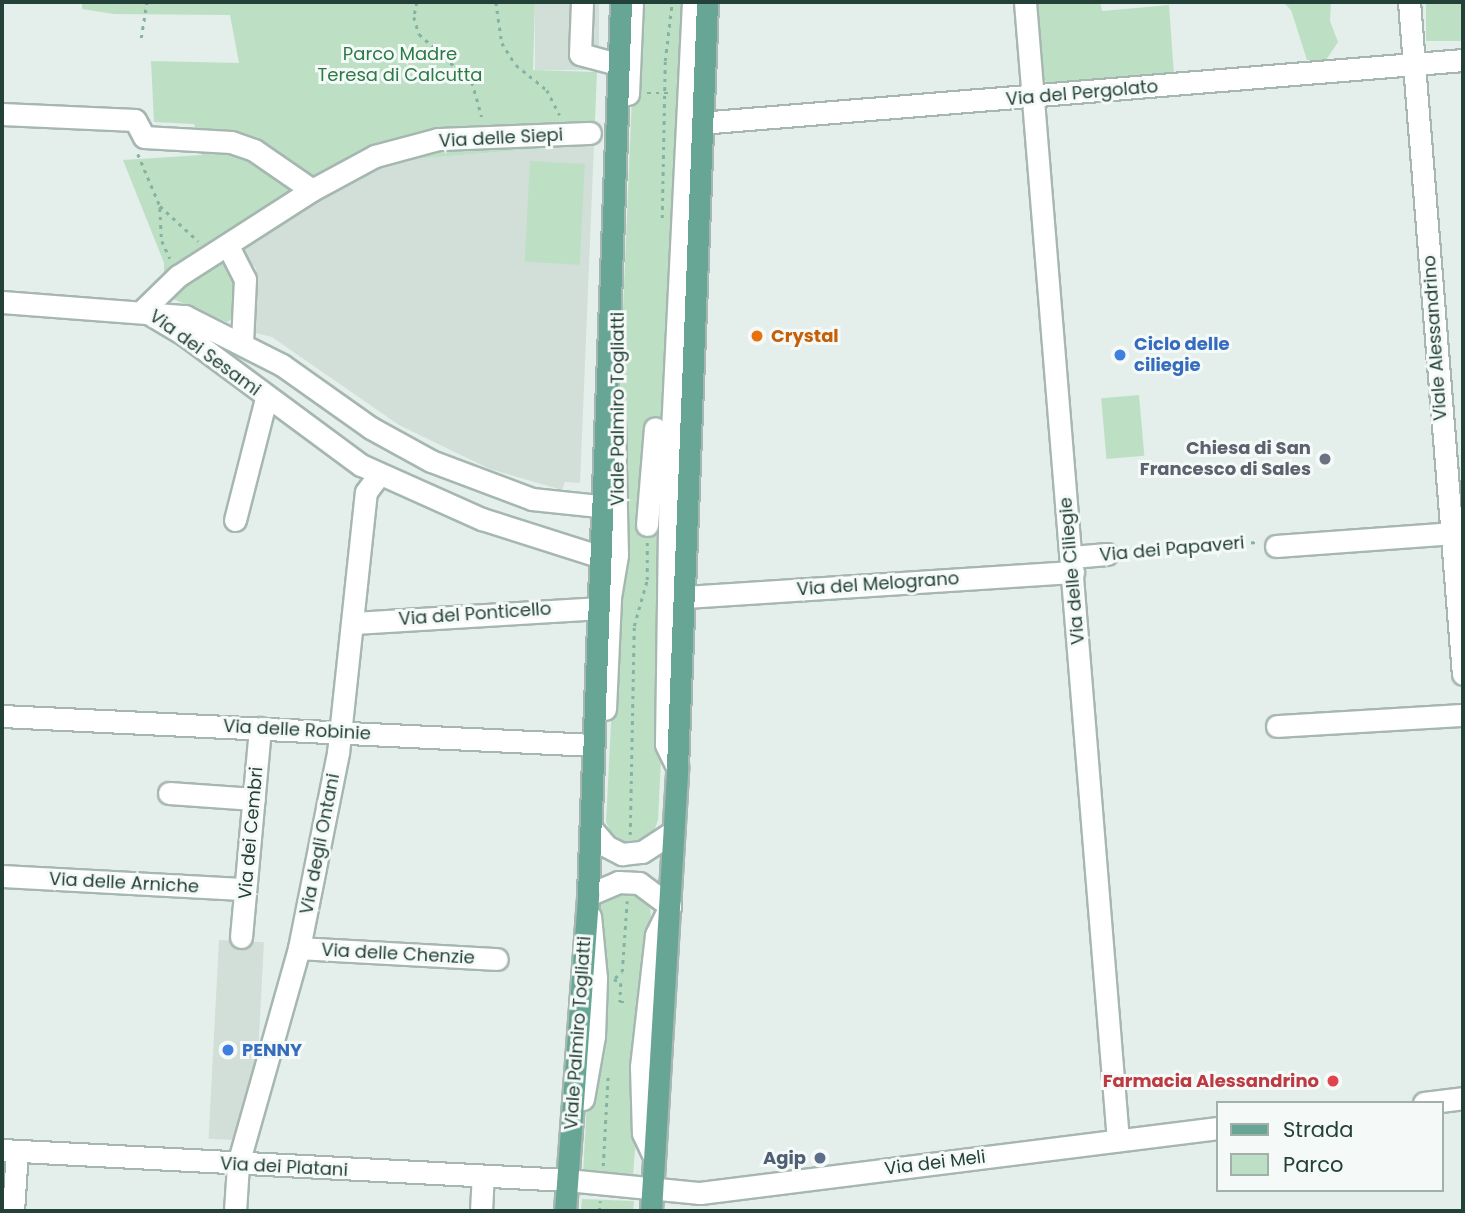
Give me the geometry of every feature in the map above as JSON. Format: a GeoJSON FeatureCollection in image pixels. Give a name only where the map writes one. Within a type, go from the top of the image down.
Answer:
{"type":"FeatureCollection","features":[{"type":"Feature","properties":{"kind":"main road","name":"Viale Palmiro Togliatti"},"geometry":{"type":"LineString","coordinates":[[565,1211],[588,899],[599,506],[621,2]]}},
{"type":"Feature","properties":{"kind":"main road"},"geometry":{"type":"LineString","coordinates":[[651,1211],[677,767],[700,123],[707,2]]}},
{"type":"Feature","properties":{"kind":"street","name":"Viale Palmiro Togliatti"},"geometry":{"type":"LineString","coordinates":[[593,772],[603,732],[610,597],[617,555],[614,429],[632,2]]}},
{"type":"Feature","properties":{"kind":"street"},"geometry":{"type":"LineString","coordinates":[[677,767],[666,744],[670,438],[677,380],[694,2]]}},
{"type":"Feature","properties":{"kind":"street","name":"Via delle Ciliegie"},"geometry":{"type":"LineString","coordinates":[[1025,2],[1118,1140]]}},
{"type":"Feature","properties":{"kind":"street","name":"Viale Alessandrino"},"geometry":{"type":"LineString","coordinates":[[1409,2],[1463,674]]}},
{"type":"Feature","properties":{"kind":"street"},"geometry":{"type":"LineString","coordinates":[[579,5],[580,54],[618,64]]}},
{"type":"Feature","properties":{"kind":"street","name":"Via del Pergolato"},"geometry":{"type":"LineString","coordinates":[[700,123],[1463,60]]}},
{"type":"Feature","properties":{"kind":"street"},"geometry":{"type":"LineString","coordinates":[[2,114],[135,120],[144,137],[220,140],[242,146],[312,190]]}},
{"type":"Feature","properties":{"kind":"street","name":"Via delle Siepi"},"geometry":{"type":"LineString","coordinates":[[143,310],[167,285],[312,190],[374,156],[438,139],[590,133]]}},
{"type":"Feature","properties":{"kind":"street"},"geometry":{"type":"LineString","coordinates":[[228,246],[245,279],[242,343]]}},
{"type":"Feature","properties":{"kind":"street"},"geometry":{"type":"LineString","coordinates":[[2,302],[143,310]]}},
{"type":"Feature","properties":{"kind":"street","name":"Via dei Sesami"},"geometry":{"type":"LineString","coordinates":[[143,310],[185,316],[242,343],[321,391],[394,441],[481,482],[544,502],[599,506]]}},
{"type":"Feature","properties":{"kind":"street","name":"Via dei Sesami"},"geometry":{"type":"LineString","coordinates":[[143,310],[193,341],[266,398],[379,475],[482,519],[598,556]]}},
{"type":"Feature","properties":{"kind":"street"},"geometry":{"type":"LineString","coordinates":[[306,426],[321,391]]}},
{"type":"Feature","properties":{"kind":"street"},"geometry":{"type":"LineString","coordinates":[[234,520],[266,398]]}},
{"type":"Feature","properties":{"kind":"street"},"geometry":{"type":"LineString","coordinates":[[647,525],[655,428]]}},
{"type":"Feature","properties":{"kind":"street","name":"Via degli Ontani"},"geometry":{"type":"LineString","coordinates":[[234,1211],[238,1164],[299,948],[342,733],[366,492],[379,475]]}},
{"type":"Feature","properties":{"kind":"street"},"geometry":{"type":"LineString","coordinates":[[1270,544],[1451,533]]}},
{"type":"Feature","properties":{"kind":"street","name":"Via dei Papaveri"},"geometry":{"type":"LineString","coordinates":[[1072,565],[1107,554]]}},
{"type":"Feature","properties":{"kind":"street","name":"Via del Melograno"},"geometry":{"type":"LineString","coordinates":[[684,597],[1072,565]]}},
{"type":"Feature","properties":{"kind":"street","name":"Via del Ponticello"},"geometry":{"type":"LineString","coordinates":[[354,623],[597,608]]}},
{"type":"Feature","properties":{"kind":"street"},"geometry":{"type":"LineString","coordinates":[[1276,726],[1463,715]]}},
{"type":"Feature","properties":{"kind":"street","name":"Via delle Robinie"},"geometry":{"type":"LineString","coordinates":[[2,716],[593,745]]}},
{"type":"Feature","properties":{"kind":"street","name":"Via dei Cembri"},"geometry":{"type":"LineString","coordinates":[[241,937],[260,728]]}},
{"type":"Feature","properties":{"kind":"street"},"geometry":{"type":"LineString","coordinates":[[169,793],[254,799]]}},
{"type":"Feature","properties":{"kind":"street"},"geometry":{"type":"LineString","coordinates":[[591,828],[606,846],[622,854],[642,852],[673,832]]}},
{"type":"Feature","properties":{"kind":"street","name":"Via delle Arniche"},"geometry":{"type":"LineString","coordinates":[[2,876],[245,889]]}},
{"type":"Feature","properties":{"kind":"street"},"geometry":{"type":"LineString","coordinates":[[588,899],[618,882],[639,883],[670,906]]}},
{"type":"Feature","properties":{"kind":"street","name":"Via delle Chenzie"},"geometry":{"type":"LineString","coordinates":[[299,948],[497,959]]}},
{"type":"Feature","properties":{"kind":"street"},"geometry":{"type":"LineString","coordinates":[[1440,1101],[1463,1098]]}},
{"type":"Feature","properties":{"kind":"street","name":"Via dei Meli"},"geometry":{"type":"LineString","coordinates":[[568,1171],[721,1202],[1118,1140],[1216,1128]]}},
{"type":"Feature","properties":{"kind":"street"},"geometry":{"type":"LineString","coordinates":[[9,1150],[13,1211]]}},
{"type":"Feature","properties":{"kind":"street","name":"Via dei Platani"},"geometry":{"type":"LineString","coordinates":[[9,1150],[483,1177],[568,1171]]}},
{"type":"Feature","properties":{"kind":"street"},"geometry":{"type":"LineString","coordinates":[[481,1211],[483,1177]]}},
{"type":"Feature","properties":{"kind":"street"},"geometry":{"type":"LineString","coordinates":[[640,1211],[652,1189]]}},
{"type":"Feature","properties":{"kind":"path"},"geometry":{"type":"LineString","coordinates":[[141,37],[148,2]]}},
{"type":"Feature","properties":{"kind":"path"},"geometry":{"type":"LineString","coordinates":[[417,2],[414,17],[419,34],[472,82],[480,100],[485,138]]}},
{"type":"Feature","properties":{"kind":"path"},"geometry":{"type":"LineString","coordinates":[[496,2],[502,43],[516,65],[547,90],[563,120],[564,135]]}},
{"type":"Feature","properties":{"kind":"path"},"geometry":{"type":"LineString","coordinates":[[665,99],[672,2]]}},
{"type":"Feature","properties":{"kind":"path"},"geometry":{"type":"LineString","coordinates":[[643,93],[675,94]]}},
{"type":"Feature","properties":{"kind":"path"},"geometry":{"type":"LineString","coordinates":[[144,137],[138,153],[160,206],[168,257],[193,268]]}},
{"type":"Feature","properties":{"kind":"path"},"geometry":{"type":"LineString","coordinates":[[160,206],[195,241],[228,246]]}},
{"type":"Feature","properties":{"kind":"path"},"geometry":{"type":"LineString","coordinates":[[631,847],[634,626],[647,580],[647,525]]}},
{"type":"Feature","properties":{"kind":"path","name":"Via dei Papaveri"},"geometry":{"type":"LineString","coordinates":[[1107,554],[1270,544]]}},
{"type":"Feature","properties":{"kind":"path"},"geometry":{"type":"LineString","coordinates":[[607,979],[621,983],[620,1002],[631,1003]]}},
{"type":"Feature","properties":{"kind":"path"},"geometry":{"type":"LineString","coordinates":[[600,1200],[600,1211]]}},
{"type":"Feature","properties":{"kind":"shaded area"},"geometry":{"type":"Polygon","coordinates":[[[535,2],[599,2],[599,70],[535,70],[535,2]]]}},
{"type":"Feature","properties":{"kind":"shaded area"},"geometry":{"type":"Polygon","coordinates":[[[594,144],[580,483],[565,482],[562,490],[490,469],[399,425],[272,337],[251,332],[256,268],[239,254],[344,181],[380,162],[594,144]]]}},
{"type":"Feature","properties":{"kind":"shaded area"},"geometry":{"type":"Polygon","coordinates":[[[219,940],[264,942],[254,1141],[209,1139],[219,940]]]}},
{"type":"Feature","properties":{"kind":"green space","name":"Parco Madre Teresa di Calcutta"},"geometry":{"type":"Polygon","coordinates":[[[82,2],[535,2],[533,70],[597,72],[594,144],[380,162],[344,181],[239,254],[234,318],[227,322],[164,295],[164,263],[123,160],[202,155],[194,124],[154,122],[151,61],[239,63],[230,15],[114,14],[82,9],[82,2]]]}},
{"type":"Feature","properties":{"kind":"green space"},"geometry":{"type":"Polygon","coordinates":[[[636,2],[689,2],[658,820],[652,837],[642,845],[616,843],[606,822],[623,489],[620,381],[636,2]]]}},
{"type":"Feature","properties":{"kind":"green space"},"geometry":{"type":"Polygon","coordinates":[[[1038,2],[1100,2],[1102,11],[1169,5],[1174,75],[1048,84],[1043,78],[1038,2]]]}},
{"type":"Feature","properties":{"kind":"green space"},"geometry":{"type":"Polygon","coordinates":[[[1283,2],[1331,2],[1330,21],[1338,42],[1326,60],[1307,60],[1291,10],[1283,2]]]}},
{"type":"Feature","properties":{"kind":"green space"},"geometry":{"type":"Polygon","coordinates":[[[1426,2],[1463,2],[1463,41],[1426,41],[1426,2]]]}},
{"type":"Feature","properties":{"kind":"green space"},"geometry":{"type":"Polygon","coordinates":[[[530,161],[585,164],[580,265],[525,262],[530,161]]]}},
{"type":"Feature","properties":{"kind":"green space"},"geometry":{"type":"Polygon","coordinates":[[[1139,395],[1144,456],[1106,459],[1101,398],[1139,395]]]}},
{"type":"Feature","properties":{"kind":"green space"},"geometry":{"type":"Polygon","coordinates":[[[619,893],[638,895],[650,905],[652,936],[633,1175],[583,1174],[596,932],[601,903],[619,893]]]}},
{"type":"Feature","properties":{"kind":"green space"},"geometry":{"type":"Polygon","coordinates":[[[582,1199],[634,1201],[633,1211],[581,1211],[582,1199]]]}},
{"type":"Feature","properties":{"kind":"place","name":"Crystal"},"geometry":{"type":"Point","coordinates":[757,336]}},
{"type":"Feature","properties":{"kind":"place","name":"Ciclo delle ciliegie"},"geometry":{"type":"Point","coordinates":[1120,355]}},
{"type":"Feature","properties":{"kind":"place","name":"Chiesa di San Francesco di Sales"},"geometry":{"type":"Point","coordinates":[1325,459]}},
{"type":"Feature","properties":{"kind":"place","name":"PENNY"},"geometry":{"type":"Point","coordinates":[228,1050]}},
{"type":"Feature","properties":{"kind":"place","name":"Farmacia Alessandrino"},"geometry":{"type":"Point","coordinates":[1333,1081]}},
{"type":"Feature","properties":{"kind":"place","name":"Agip"},"geometry":{"type":"Point","coordinates":[820,1158]}}]}
